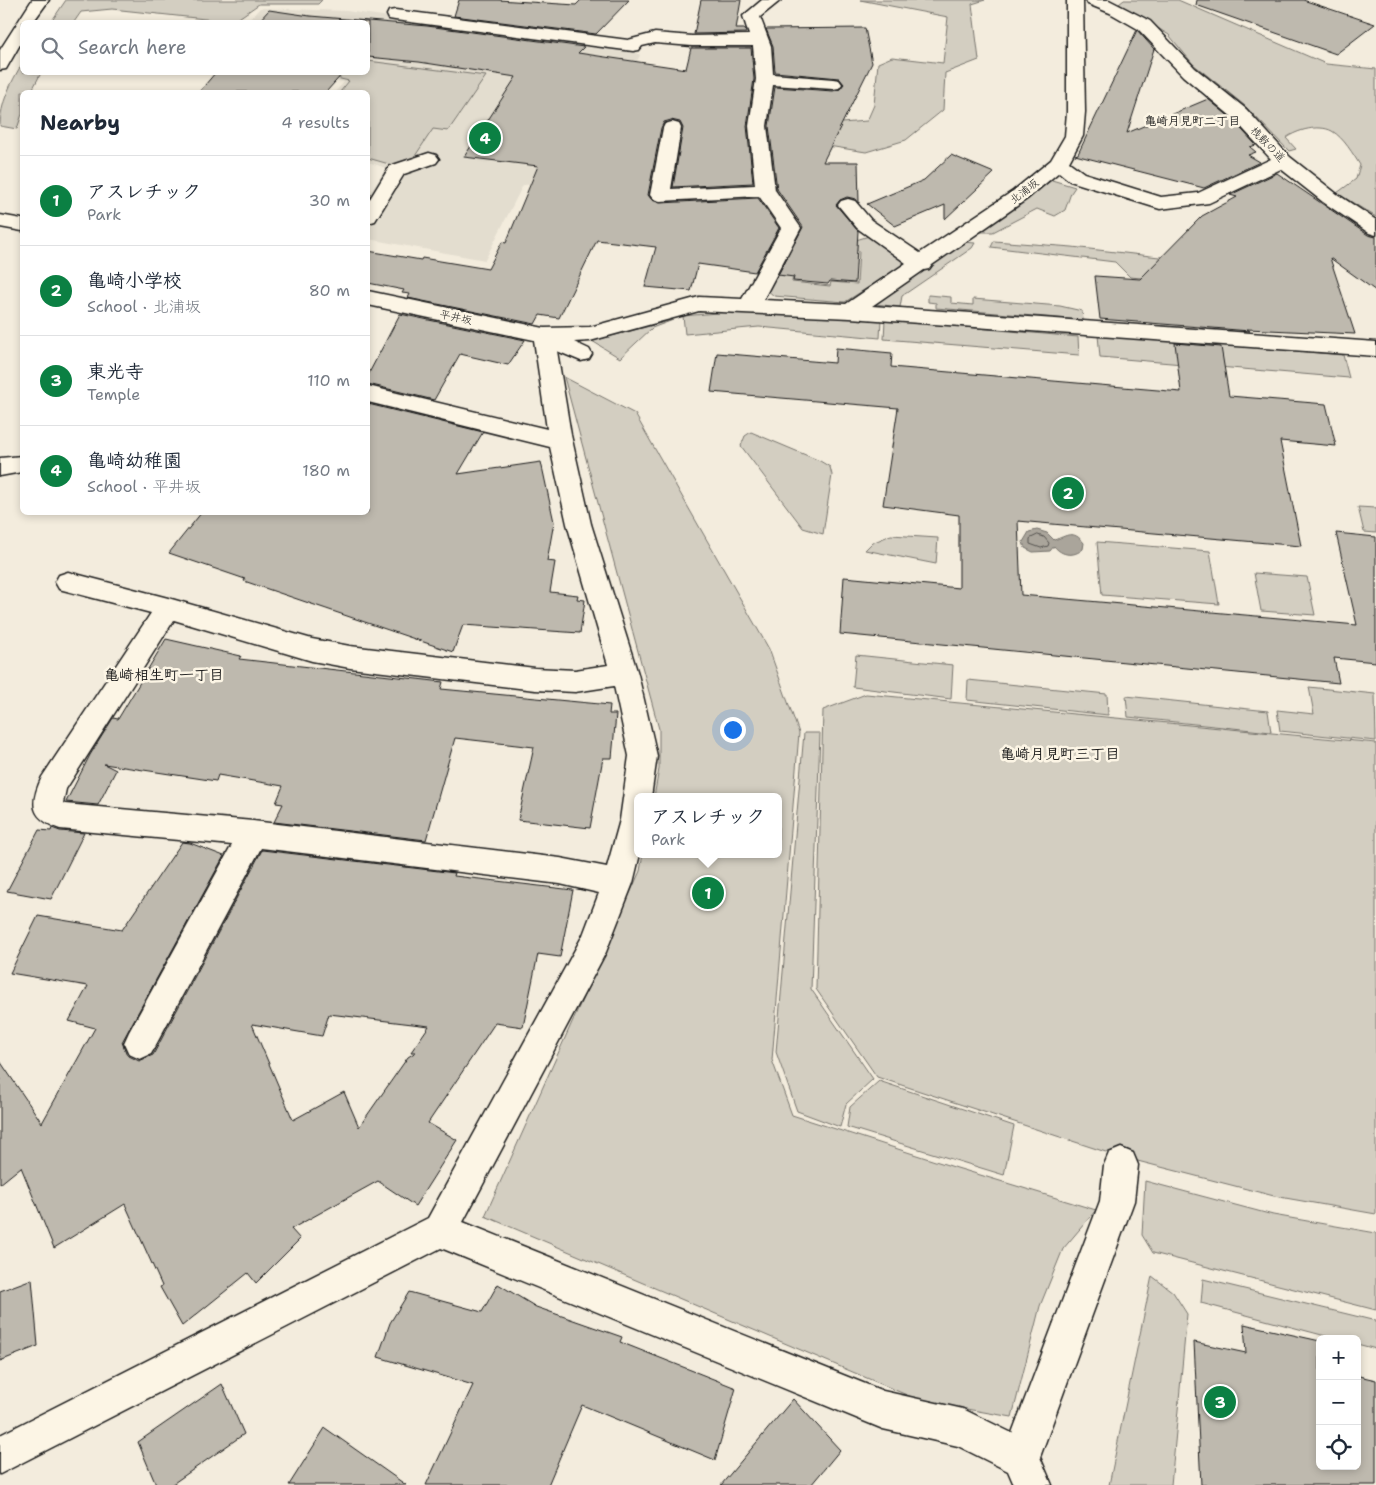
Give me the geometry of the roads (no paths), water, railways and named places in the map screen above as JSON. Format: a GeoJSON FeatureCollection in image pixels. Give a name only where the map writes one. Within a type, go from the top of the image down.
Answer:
{"type":"FeatureCollection","features":[{"type":"Feature","properties":{"kind":"main road"},"geometry":{"type":"LineString","coordinates":[[26,20],[41,0]]}},
{"type":"Feature","properties":{"kind":"main road"},"geometry":{"type":"LineString","coordinates":[[750,306],[792,228],[765,190],[758,126],[765,79],[762,46],[751,16],[773,0]]}},
{"type":"Feature","properties":{"kind":"main road","name":"北浦坂"},"geometry":{"type":"LineString","coordinates":[[850,311],[922,264],[1020,195],[1059,163],[1074,136],[1076,112],[1075,0]]}},
{"type":"Feature","properties":{"kind":"main road","name":"桟敷の道"},"geometry":{"type":"LineString","coordinates":[[1094,0],[1116,9],[1144,25],[1189,72],[1239,113],[1283,161],[1330,198],[1376,229]]}},
{"type":"Feature","properties":{"kind":"main road"},"geometry":{"type":"LineString","coordinates":[[396,15],[633,46],[636,42],[656,38],[692,41],[759,40]]}},
{"type":"Feature","properties":{"kind":"main road"},"geometry":{"type":"LineString","coordinates":[[0,65],[20,30]]}},
{"type":"Feature","properties":{"kind":"main road"},"geometry":{"type":"LineString","coordinates":[[765,79],[833,84]]}},
{"type":"Feature","properties":{"kind":"main road"},"geometry":{"type":"LineString","coordinates":[[672,128],[660,195],[765,190]]}},
{"type":"Feature","properties":{"kind":"main road"},"geometry":{"type":"LineString","coordinates":[[370,214],[397,170],[429,159]]}},
{"type":"Feature","properties":{"kind":"main road"},"geometry":{"type":"LineString","coordinates":[[1059,163],[1077,177],[1160,202],[1173,203],[1202,199],[1283,161]]}},
{"type":"Feature","properties":{"kind":"main road"},"geometry":{"type":"LineString","coordinates":[[848,205],[864,224],[922,264]]}},
{"type":"Feature","properties":{"kind":"main road"},"geometry":{"type":"LineString","coordinates":[[0,221],[20,226]]}},
{"type":"Feature","properties":{"kind":"main road","name":"平井坂"},"geometry":{"type":"LineString","coordinates":[[370,298],[544,335]]}},
{"type":"Feature","properties":{"kind":"main road"},"geometry":{"type":"LineString","coordinates":[[544,335],[590,334],[699,304],[850,311],[1376,349]]}},
{"type":"Feature","properties":{"kind":"main road"},"geometry":{"type":"LineString","coordinates":[[544,335],[581,354]]}},
{"type":"Feature","properties":{"kind":"main road"},"geometry":{"type":"LineString","coordinates":[[544,335],[561,441],[579,524],[625,674],[643,756],[638,793]]}},
{"type":"Feature","properties":{"kind":"main road"},"geometry":{"type":"LineString","coordinates":[[370,394],[561,441]]}},
{"type":"Feature","properties":{"kind":"main road"},"geometry":{"type":"LineString","coordinates":[[0,467],[20,464]]}},
{"type":"Feature","properties":{"kind":"main road"},"geometry":{"type":"LineString","coordinates":[[68,582],[168,608],[312,650],[350,657],[535,679],[575,681],[625,674]]}},
{"type":"Feature","properties":{"kind":"main road"},"geometry":{"type":"LineString","coordinates":[[168,608],[52,786],[48,808],[60,816],[253,834],[560,871],[618,883]]}},
{"type":"Feature","properties":{"kind":"main road"},"geometry":{"type":"LineString","coordinates":[[0,1455],[440,1230],[595,942],[618,883],[634,820]]}},
{"type":"Feature","properties":{"kind":"main road"},"geometry":{"type":"LineString","coordinates":[[140,1043],[253,834]]}},
{"type":"Feature","properties":{"kind":"main road"},"geometry":{"type":"LineString","coordinates":[[440,1230],[883,1410],[963,1428],[1027,1472],[1117,1201],[1121,1165]]}},
{"type":"Feature","properties":{"kind":"water"},"geometry":{"type":"Polygon","coordinates":[[[1037,530],[1047,533],[1054,540],[1070,535],[1076,536],[1084,543],[1083,549],[1076,553],[1068,554],[1061,552],[1054,546],[1050,551],[1033,552],[1025,548],[1023,542],[1029,532],[1037,530]]]}},
{"type":"Feature","properties":{"kind":"place","name":"亀崎幼稚園"},"geometry":{"type":"Point","coordinates":[485,138]}},
{"type":"Feature","properties":{"kind":"place","name":"亀崎小学校"},"geometry":{"type":"Point","coordinates":[1068,493]}},
{"type":"Feature","properties":{"kind":"place","name":"アスレチック"},"geometry":{"type":"Point","coordinates":[708,893]}},
{"type":"Feature","properties":{"kind":"place","name":"東光寺"},"geometry":{"type":"Point","coordinates":[1220,1402]}},
{"type":"Feature","properties":{"kind":"district","name":"亀崎月見町二丁目"},"geometry":{"type":"Point","coordinates":[1192,121]}},
{"type":"Feature","properties":{"kind":"district","name":"亀崎相生町一丁目"},"geometry":{"type":"Point","coordinates":[164,675]}},
{"type":"Feature","properties":{"kind":"district","name":"亀崎月見町三丁目"},"geometry":{"type":"Point","coordinates":[1060,754]}}]}
